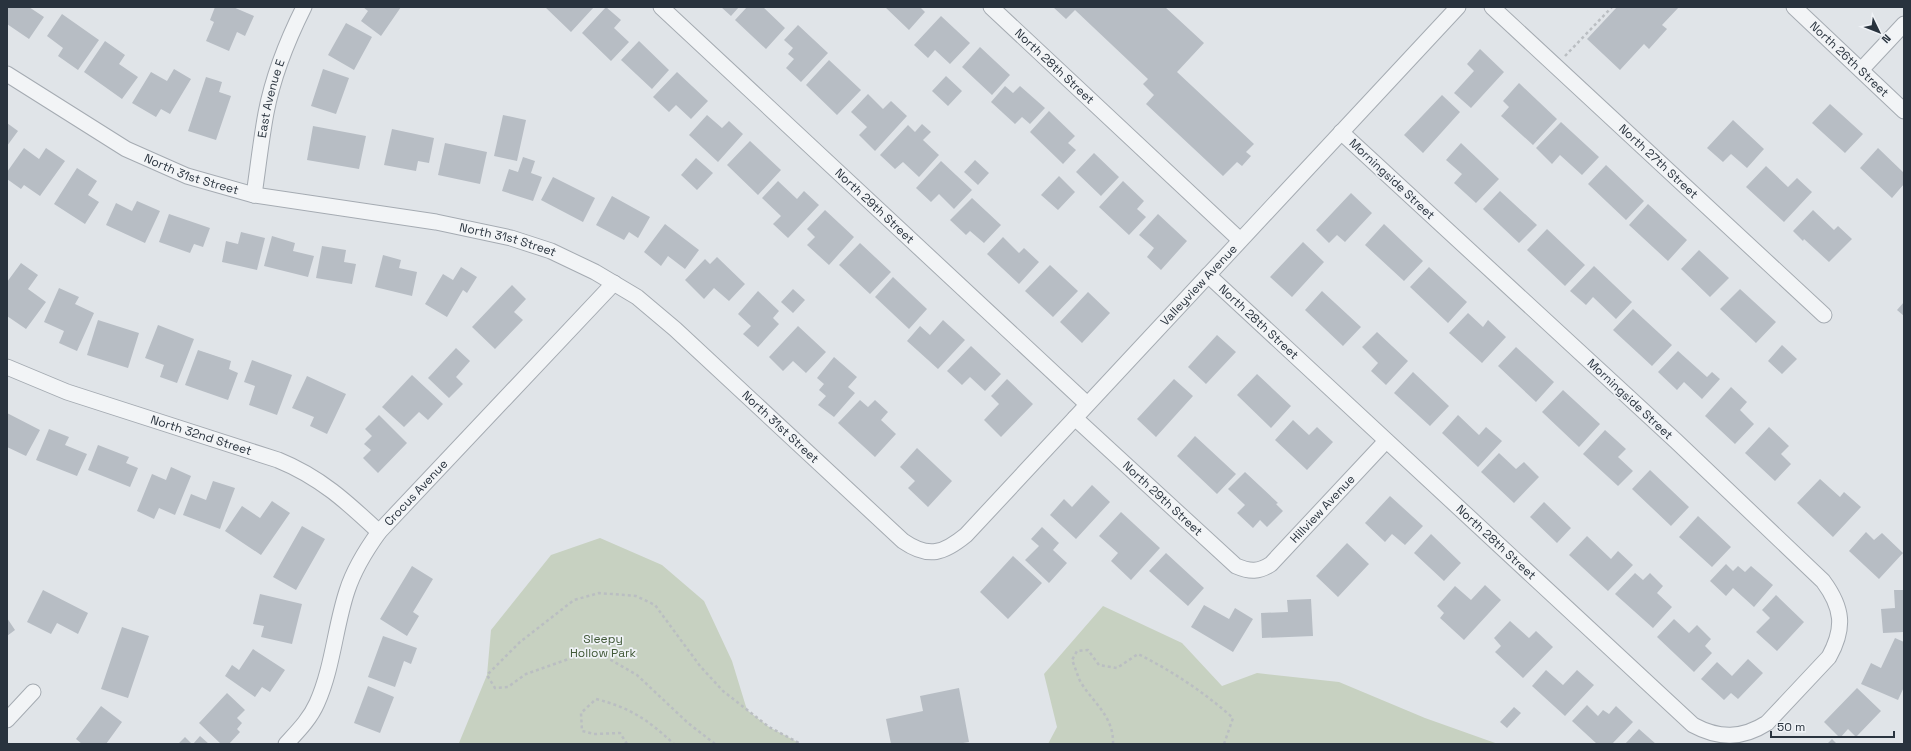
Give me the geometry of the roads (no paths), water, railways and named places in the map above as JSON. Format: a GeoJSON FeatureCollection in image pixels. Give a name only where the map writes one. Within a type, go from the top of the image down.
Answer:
{"type":"FeatureCollection","features":[{"type":"Feature","properties":{"kind":"street","name":"East Avenue E"},"geometry":{"type":"LineString","coordinates":[[254,195],[266,112],[273,84],[287,43],[304,7]]}},
{"type":"Feature","properties":{"kind":"street","name":"North 29th Street"},"geometry":{"type":"LineString","coordinates":[[662,7],[1087,404]]}},
{"type":"Feature","properties":{"kind":"street","name":"North 28th Street"},"geometry":{"type":"LineString","coordinates":[[992,7],[1240,240]]}},
{"type":"Feature","properties":{"kind":"street","name":"Valleyview Avenue"},"geometry":{"type":"LineString","coordinates":[[932,553],[944,550],[966,535],[1458,7]]}},
{"type":"Feature","properties":{"kind":"street","name":"North 27th Street"},"geometry":{"type":"LineString","coordinates":[[1492,7],[1824,315]]}},
{"type":"Feature","properties":{"kind":"street","name":"North 26th Street"},"geometry":{"type":"LineString","coordinates":[[1794,7],[1904,111]]}},
{"type":"Feature","properties":{"kind":"street"},"geometry":{"type":"LineString","coordinates":[[1861,70],[1904,24]]}},
{"type":"Feature","properties":{"kind":"street","name":"North 31st Street"},"geometry":{"type":"LineString","coordinates":[[7,74],[108,139],[145,159],[187,176],[254,195],[424,220],[492,233],[574,261],[614,282],[675,329],[903,541],[912,548],[932,553]]}},
{"type":"Feature","properties":{"kind":"street","name":"Morningside Street"},"geometry":{"type":"LineString","coordinates":[[1341,132],[1676,441],[1823,581],[1831,592],[1837,605],[1840,619],[1839,632],[1836,645],[1829,657],[1798,690]]}},
{"type":"Feature","properties":{"kind":"street","name":"North 28th Street"},"geometry":{"type":"LineString","coordinates":[[1208,275],[1693,725],[1716,735],[1729,737],[1749,733],[1767,724],[1798,690]]}},
{"type":"Feature","properties":{"kind":"street","name":"Crocus Avenue"},"geometry":{"type":"LineString","coordinates":[[286,744],[301,729],[317,703],[326,675],[349,586],[360,561],[379,532],[614,282]]}},
{"type":"Feature","properties":{"kind":"street","name":"North 32nd Street"},"geometry":{"type":"LineString","coordinates":[[7,367],[67,392],[278,460],[298,468],[333,491],[379,532]]}},
{"type":"Feature","properties":{"kind":"street","name":"North 29th Street"},"geometry":{"type":"LineString","coordinates":[[1075,418],[1236,566],[1245,570],[1255,571]]}},
{"type":"Feature","properties":{"kind":"street","name":"Hillview Avenue"},"geometry":{"type":"LineString","coordinates":[[1255,571],[1263,570],[1271,564],[1386,441]]}},
{"type":"Feature","properties":{"kind":"street"},"geometry":{"type":"LineString","coordinates":[[7,720],[33,692]]}},
{"type":"Feature","properties":{"kind":"park label","name":"Sleepy Hollow Park"},"geometry":{"type":"Point","coordinates":[603,646]}}]}
